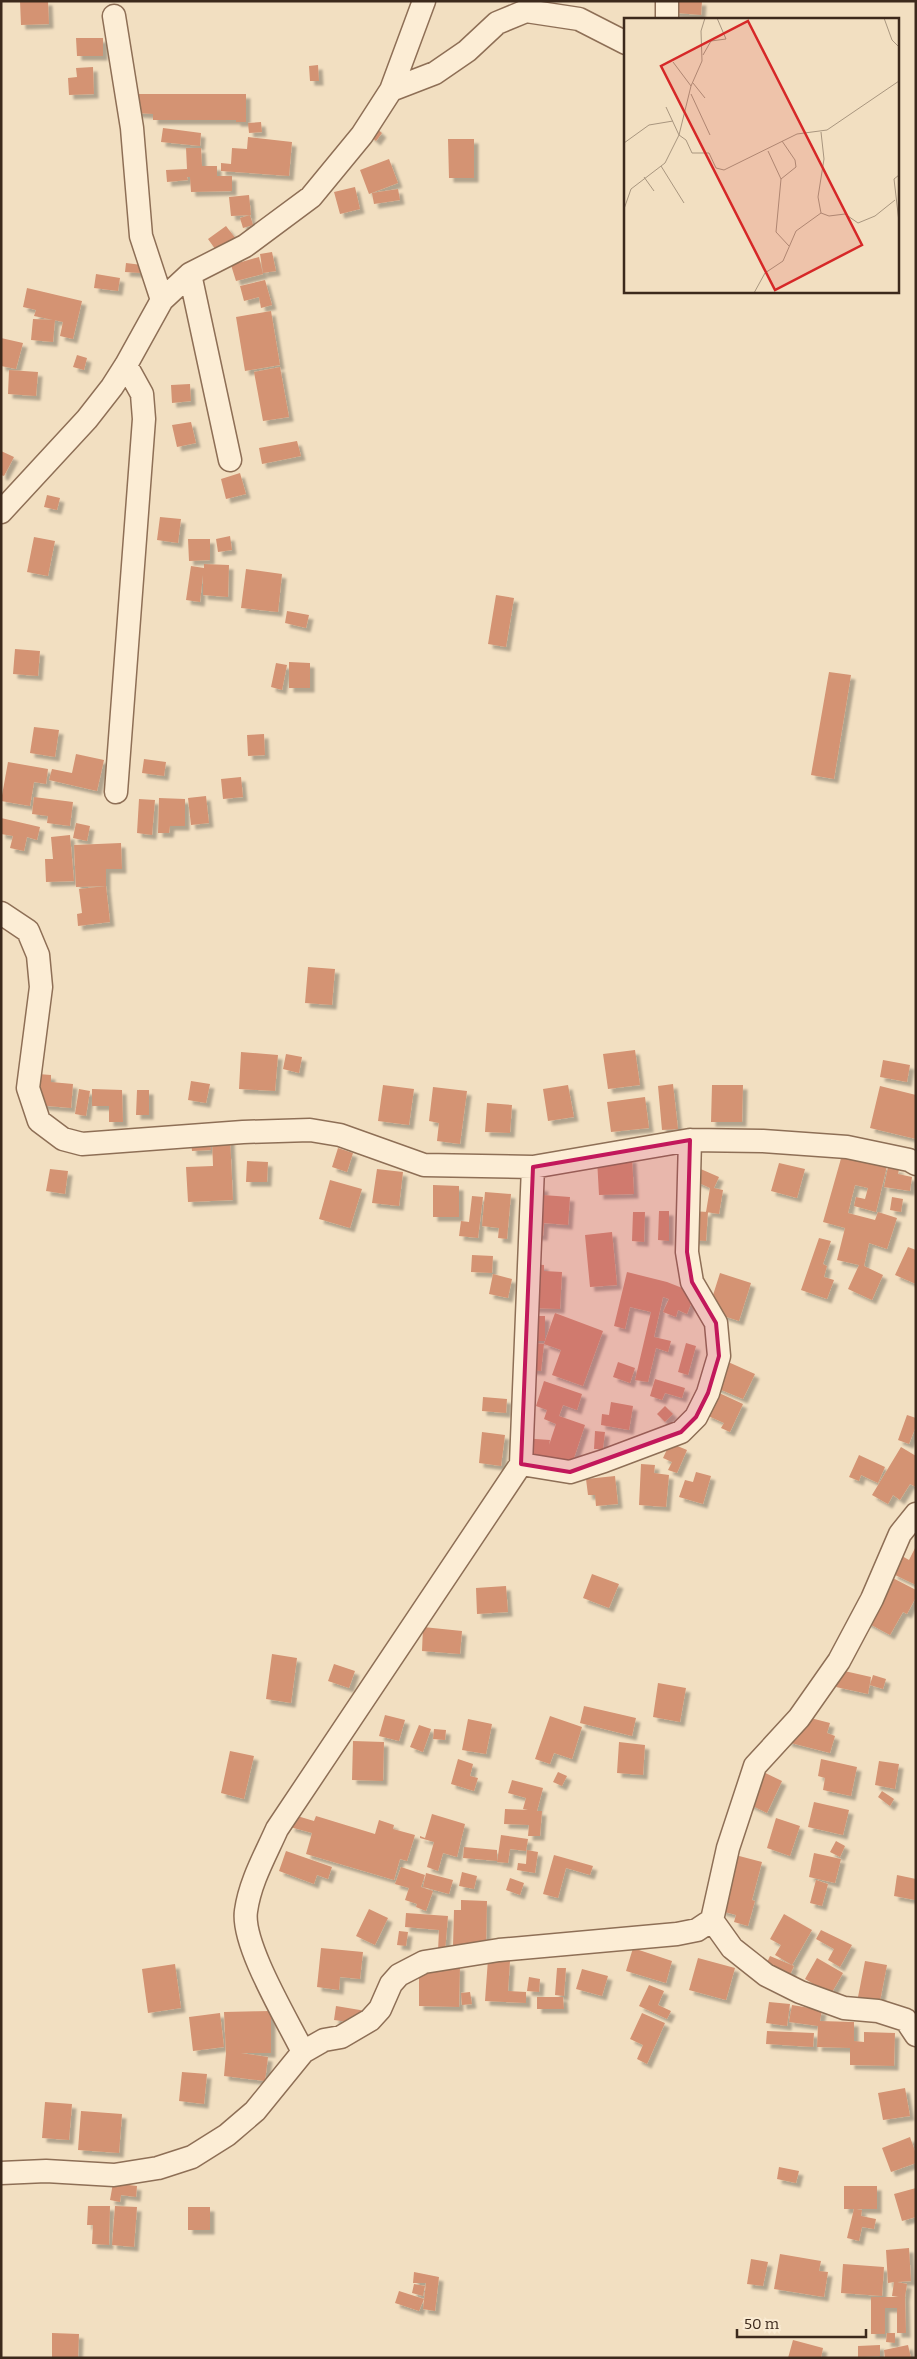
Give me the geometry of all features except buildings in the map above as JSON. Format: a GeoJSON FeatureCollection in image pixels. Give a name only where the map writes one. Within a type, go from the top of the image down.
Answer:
{"type":"FeatureCollection","features":[{"type":"Feature","properties":{"kind":"street"},"geometry":{"type":"LineString","coordinates":[[1,512],[87,420],[126,365],[162,300],[190,274],[244,246],[311,197],[362,136],[391,90],[424,1]]}},
{"type":"Feature","properties":{"kind":"street"},"geometry":{"type":"LineString","coordinates":[[667,18],[668,1]]}},
{"type":"Feature","properties":{"kind":"street"},"geometry":{"type":"LineString","coordinates":[[391,90],[435,73],[467,51],[497,23],[526,11],[579,19],[624,42]]}},
{"type":"Feature","properties":{"kind":"street"},"geometry":{"type":"LineString","coordinates":[[114,16],[132,128],[141,236],[162,300]]}},
{"type":"Feature","properties":{"kind":"street"},"geometry":{"type":"LineString","coordinates":[[190,274],[230,460]]}},
{"type":"Feature","properties":{"kind":"street"},"geometry":{"type":"LineString","coordinates":[[116,792],[144,419],[142,394],[126,365]]}},
{"type":"Feature","properties":{"kind":"street"},"geometry":{"type":"LineString","coordinates":[[1,914],[28,931],[38,955],[41,987],[28,1088],[39,1121],[63,1140],[82,1144],[242,1132],[310,1130],[340,1135],[424,1165],[533,1167],[690,1140],[763,1141],[847,1146],[909,1160],[916,1164]]}},
{"type":"Feature","properties":{"kind":"street"},"geometry":{"type":"LineString","coordinates":[[521,1464],[570,1472],[681,1432],[696,1417],[708,1393],[719,1356],[716,1323],[692,1282],[687,1252],[690,1140]]}},
{"type":"Feature","properties":{"kind":"street"},"geometry":{"type":"LineString","coordinates":[[303,2052],[251,1946],[245,1914],[253,1883],[277,1830],[521,1464],[533,1167]]}},
{"type":"Feature","properties":{"kind":"street"},"geometry":{"type":"LineString","coordinates":[[1,2173],[46,2171],[114,2175],[158,2168],[192,2157],[227,2135],[255,2112],[303,2052],[324,2040],[342,2037],[370,2020],[380,2009],[391,1984],[399,1975],[424,1962],[499,1950],[677,1934],[696,1930],[712,1920],[728,1848],[755,1766],[799,1718],[840,1661],[872,1599],[900,1534],[916,1514]]}},
{"type":"Feature","properties":{"kind":"street"},"geometry":{"type":"LineString","coordinates":[[712,1920],[732,1948],[766,1975],[800,1992],[844,2008],[878,2011],[906,2020],[916,2035]]}},
{"type":"Feature","properties":{"kind":"highlighted area"},"geometry":{"type":"Polygon","coordinates":[[[690,1140],[687,1252],[692,1282],[716,1323],[719,1356],[708,1393],[696,1417],[681,1432],[570,1472],[521,1464],[533,1167],[690,1140]]]}}]}
